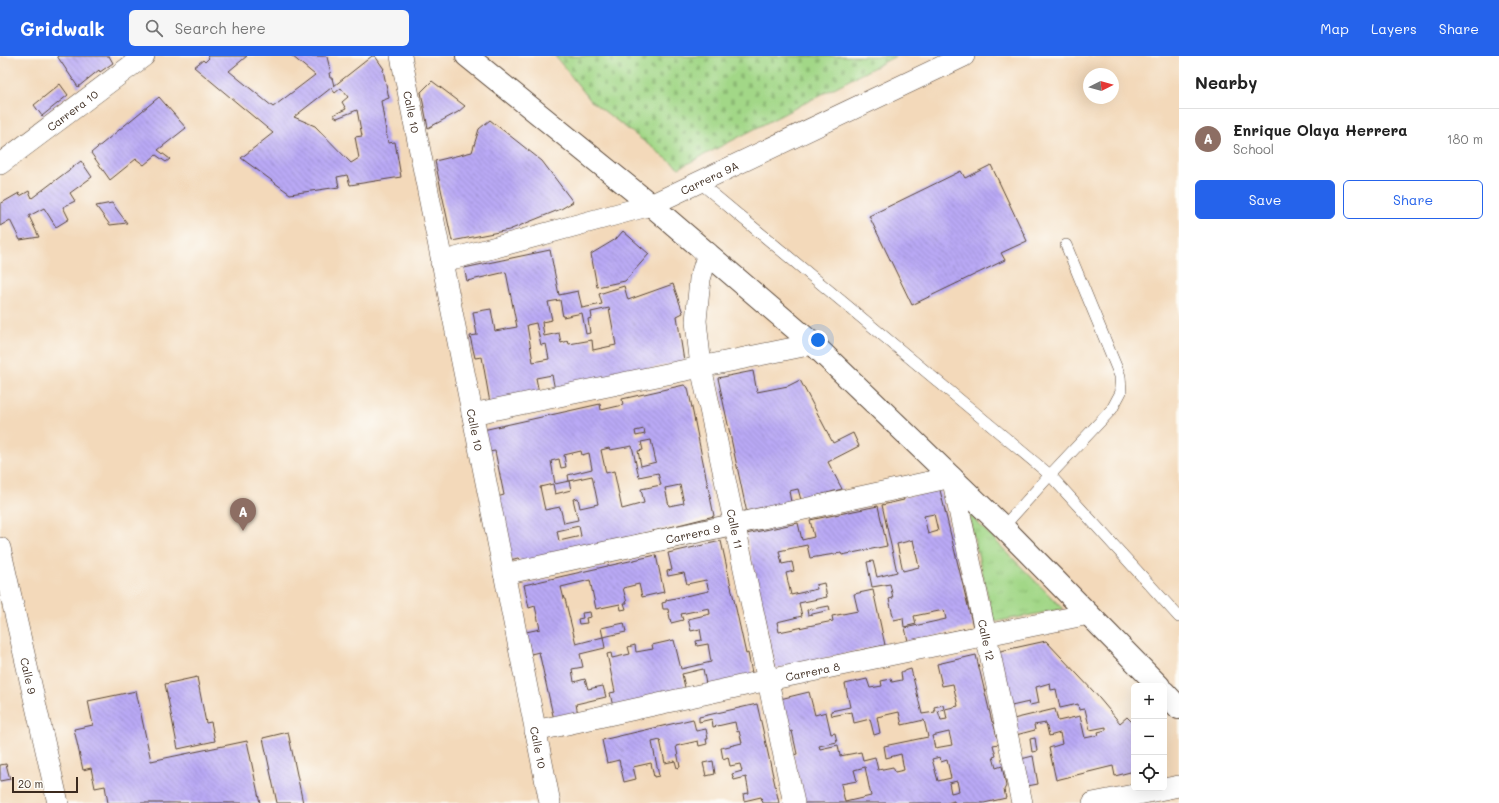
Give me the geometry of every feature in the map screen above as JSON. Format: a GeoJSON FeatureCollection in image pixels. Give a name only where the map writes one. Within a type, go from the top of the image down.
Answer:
{"type":"FeatureCollection","features":[{"type":"Feature","properties":{"kind":"highway"},"geometry":{"type":"LineString","coordinates":[[467,56],[651,205],[813,344],[1003,527],[1156,683]]}},
{"type":"Feature","properties":{"kind":"highway"},"geometry":{"type":"LineString","coordinates":[[1167,695],[1179,708]]}},
{"type":"Feature","properties":{"kind":"street","name":"Carrera 10"},"geometry":{"type":"LineString","coordinates":[[0,164],[144,56]]}},
{"type":"Feature","properties":{"kind":"street","name":"Calle 10"},"geometry":{"type":"LineString","coordinates":[[401,56],[550,803]]}},
{"type":"Feature","properties":{"kind":"street","name":"Carrera 9A"},"geometry":{"type":"LineString","coordinates":[[441,262],[651,205],[964,56]]}},
{"type":"Feature","properties":{"kind":"street","name":"Calle 11"},"geometry":{"type":"LineString","coordinates":[[708,253],[700,279],[696,320],[701,367],[794,803]]}},
{"type":"Feature","properties":{"kind":"street"},"geometry":{"type":"LineString","coordinates":[[472,414],[813,344]]}},
{"type":"Feature","properties":{"kind":"street","name":"Carrera 9"},"geometry":{"type":"LineString","coordinates":[[504,574],[952,477]]}},
{"type":"Feature","properties":{"kind":"street","name":"Calle 12"},"geometry":{"type":"LineString","coordinates":[[952,477],[1022,803]]}},
{"type":"Feature","properties":{"kind":"street","name":"Calle 9"},"geometry":{"type":"LineString","coordinates":[[0,548],[58,803]]}},
{"type":"Feature","properties":{"kind":"street","name":"Carrera 8"},"geometry":{"type":"LineString","coordinates":[[535,731],[985,634],[1089,614]]}},
{"type":"Feature","properties":{"kind":"street"},"geometry":{"type":"LineString","coordinates":[[1093,803],[1179,786]]}},
{"type":"Feature","properties":{"kind":"lane"},"geometry":{"type":"LineString","coordinates":[[699,182],[1050,475],[1179,617]]}},
{"type":"Feature","properties":{"kind":"lane"},"geometry":{"type":"LineString","coordinates":[[1003,527],[1112,409],[1121,392],[1120,376],[1066,245]]}},
{"type":"Feature","properties":{"kind":"green space"},"geometry":{"type":"Polygon","coordinates":[[[555,56],[896,56],[679,168],[591,101],[555,56]]]}},
{"type":"Feature","properties":{"kind":"green space"},"geometry":{"type":"Polygon","coordinates":[[[968,513],[1063,609],[994,622],[968,513]]]}},
{"type":"Feature","properties":{"kind":"building"},"geometry":{"type":"Polygon","coordinates":[[[57,56],[109,56],[113,63],[100,72],[99,70],[78,87],[57,56]]]}},
{"type":"Feature","properties":{"kind":"building"},"geometry":{"type":"Polygon","coordinates":[[[207,56],[247,56],[229,71],[273,107],[315,75],[292,56],[326,56],[331,73],[329,73],[330,78],[332,78],[334,86],[372,56],[375,56],[384,69],[389,98],[381,101],[388,143],[395,142],[401,177],[350,185],[347,175],[337,177],[339,187],[290,194],[241,158],[273,133],[194,67],[203,60],[205,62],[209,58],[207,56]],[[331,88],[294,117],[315,126],[351,163],[359,158],[355,137],[362,136],[357,110],[337,118],[333,115],[346,109],[342,102],[348,97],[341,88],[335,93],[331,88]]]}},
{"type":"Feature","properties":{"kind":"building"},"geometry":{"type":"Polygon","coordinates":[[[432,81],[465,106],[458,112],[428,128],[421,92],[432,81]]]}},
{"type":"Feature","properties":{"kind":"building"},"geometry":{"type":"Polygon","coordinates":[[[60,84],[68,95],[42,116],[34,105],[60,84]]]}},
{"type":"Feature","properties":{"kind":"building"},"geometry":{"type":"Polygon","coordinates":[[[159,97],[186,128],[158,150],[170,159],[166,162],[156,155],[144,165],[136,159],[110,180],[91,153],[159,97]]]}},
{"type":"Feature","properties":{"kind":"building"},"geometry":{"type":"Polygon","coordinates":[[[490,120],[542,161],[573,202],[561,209],[509,230],[452,241],[435,161],[472,152],[479,129],[490,120]]]}},
{"type":"Feature","properties":{"kind":"building"},"geometry":{"type":"Polygon","coordinates":[[[81,161],[92,177],[70,193],[75,201],[63,207],[69,219],[56,227],[44,208],[29,216],[39,237],[20,240],[10,220],[0,226],[0,204],[19,193],[20,196],[29,191],[32,198],[81,161]]]}},
{"type":"Feature","properties":{"kind":"building"},"geometry":{"type":"Polygon","coordinates":[[[991,165],[1027,241],[1001,253],[1005,260],[912,305],[869,216],[961,171],[965,178],[991,165]]]}},
{"type":"Feature","properties":{"kind":"building"},"geometry":{"type":"Polygon","coordinates":[[[112,203],[127,223],[110,225],[96,206],[112,203]]]}},
{"type":"Feature","properties":{"kind":"building"},"geometry":{"type":"Polygon","coordinates":[[[623,231],[649,254],[625,281],[597,287],[591,254],[616,239],[623,231]]]}},
{"type":"Feature","properties":{"kind":"building"},"geometry":{"type":"Polygon","coordinates":[[[550,250],[559,295],[578,291],[582,308],[602,304],[599,294],[624,286],[628,300],[673,284],[683,313],[677,316],[684,361],[555,390],[552,375],[536,378],[539,393],[490,403],[482,357],[475,358],[470,336],[477,335],[473,312],[491,309],[495,331],[517,327],[506,272],[467,281],[464,268],[550,250]],[[560,300],[548,302],[552,320],[542,322],[544,336],[559,333],[561,343],[568,341],[569,344],[592,340],[593,350],[616,345],[609,308],[591,312],[592,318],[588,319],[590,333],[586,334],[582,313],[563,317],[560,300]],[[536,323],[527,325],[533,362],[549,359],[546,344],[541,345],[536,323]]]}},
{"type":"Feature","properties":{"kind":"building"},"geometry":{"type":"Polygon","coordinates":[[[753,371],[757,392],[788,386],[800,380],[833,443],[853,433],[859,446],[828,462],[842,489],[801,500],[798,489],[789,491],[791,502],[747,513],[718,378],[753,371]]]}},
{"type":"Feature","properties":{"kind":"building"},"geometry":{"type":"Polygon","coordinates":[[[684,385],[688,388],[714,516],[523,562],[518,558],[510,560],[497,497],[504,495],[495,451],[488,452],[483,430],[600,404],[601,410],[623,405],[622,399],[684,385]],[[644,429],[635,431],[636,436],[645,434],[644,429]],[[651,440],[641,442],[643,450],[638,451],[641,466],[656,462],[651,440]],[[632,446],[610,450],[609,448],[601,450],[606,473],[614,471],[622,509],[644,503],[641,489],[661,485],[658,473],[639,477],[632,446]],[[581,451],[564,455],[566,467],[561,468],[559,459],[551,461],[555,484],[569,481],[568,475],[592,469],[589,453],[582,455],[581,451]],[[592,476],[569,481],[571,490],[555,494],[553,484],[540,487],[545,510],[560,507],[564,523],[578,520],[573,499],[578,498],[580,508],[598,504],[592,476]],[[680,485],[665,488],[669,506],[684,503],[680,485]],[[579,526],[557,531],[559,541],[581,536],[579,526]]]}},
{"type":"Feature","properties":{"kind":"building"},"geometry":{"type":"Polygon","coordinates":[[[940,490],[973,627],[908,641],[905,628],[946,619],[944,610],[914,616],[916,624],[904,627],[903,618],[894,620],[889,599],[893,598],[890,584],[872,587],[867,562],[873,561],[877,577],[897,572],[882,505],[904,500],[903,497],[940,490]],[[934,514],[924,516],[928,534],[938,531],[934,514]],[[913,540],[897,544],[903,571],[919,567],[913,540]]]}},
{"type":"Feature","properties":{"kind":"building"},"geometry":{"type":"Polygon","coordinates":[[[878,506],[887,546],[842,555],[841,553],[810,558],[807,545],[779,551],[782,564],[792,562],[794,571],[786,573],[791,595],[817,589],[816,585],[824,583],[827,597],[799,603],[802,616],[777,622],[779,632],[833,621],[832,616],[858,611],[854,594],[873,590],[885,645],[776,669],[746,534],[798,523],[802,540],[814,537],[810,520],[878,506]]]}},
{"type":"Feature","properties":{"kind":"building"},"geometry":{"type":"Polygon","coordinates":[[[721,541],[746,654],[748,653],[753,678],[707,689],[703,669],[682,674],[686,692],[613,707],[610,693],[615,692],[607,654],[611,653],[612,658],[630,654],[628,647],[635,645],[636,652],[653,649],[652,645],[674,640],[681,669],[711,662],[708,644],[697,646],[696,641],[702,640],[700,629],[691,631],[688,619],[710,614],[709,608],[681,614],[683,620],[671,623],[668,609],[663,609],[662,603],[666,602],[666,600],[709,591],[706,580],[687,584],[684,573],[668,576],[667,571],[672,570],[668,553],[721,541]]]}},
{"type":"Feature","properties":{"kind":"building"},"geometry":{"type":"Polygon","coordinates":[[[656,555],[664,592],[642,597],[639,584],[623,588],[627,603],[624,603],[626,609],[621,610],[620,604],[596,609],[590,580],[561,587],[576,644],[603,637],[605,648],[580,654],[583,667],[572,669],[574,682],[585,679],[588,689],[603,686],[606,697],[576,704],[578,715],[554,720],[539,652],[531,654],[526,632],[540,629],[535,606],[529,608],[524,585],[656,555]]]}},
{"type":"Feature","properties":{"kind":"building"},"geometry":{"type":"Polygon","coordinates":[[[829,606],[830,610],[808,615],[807,610],[829,606]]]}},
{"type":"Feature","properties":{"kind":"building"},"geometry":{"type":"Polygon","coordinates":[[[590,612],[591,617],[586,618],[587,623],[579,624],[578,619],[583,618],[582,613],[590,612]]]}},
{"type":"Feature","properties":{"kind":"building"},"geometry":{"type":"Polygon","coordinates":[[[624,623],[626,632],[603,637],[601,628],[624,623]]]}},
{"type":"Feature","properties":{"kind":"building"},"geometry":{"type":"Polygon","coordinates":[[[1046,641],[1094,692],[1120,723],[1127,717],[1131,721],[1131,772],[1115,776],[1113,766],[1056,780],[1049,748],[1062,744],[1060,733],[1049,736],[1046,723],[1034,725],[1035,730],[1012,736],[1009,720],[1055,709],[1058,721],[1080,716],[1085,738],[1099,735],[1098,732],[1106,730],[1106,727],[1090,730],[1085,709],[1079,710],[1078,704],[1060,708],[1056,689],[1051,690],[1050,683],[1036,687],[1039,703],[1030,705],[1029,702],[1007,707],[996,652],[1046,641]]]}},
{"type":"Feature","properties":{"kind":"building"},"geometry":{"type":"Polygon","coordinates":[[[976,655],[992,722],[999,744],[993,745],[996,756],[993,757],[996,768],[1002,766],[1006,786],[1004,790],[1006,798],[984,803],[954,803],[954,801],[947,803],[804,803],[793,755],[797,754],[792,731],[788,732],[780,699],[809,692],[815,715],[826,712],[831,734],[835,733],[837,742],[819,746],[820,749],[838,745],[840,756],[861,752],[863,760],[875,757],[878,770],[893,767],[895,772],[904,770],[901,754],[886,758],[884,746],[928,737],[924,720],[902,725],[899,712],[877,717],[880,733],[874,735],[870,719],[854,723],[852,712],[832,716],[831,711],[850,707],[845,684],[867,679],[870,688],[882,686],[881,681],[891,679],[892,682],[902,680],[901,672],[911,669],[922,714],[935,712],[934,707],[943,705],[944,709],[938,711],[941,720],[947,719],[945,709],[958,706],[953,684],[942,686],[937,664],[976,655]],[[949,732],[932,736],[935,748],[952,745],[949,732]],[[940,757],[932,759],[938,781],[951,778],[947,760],[941,762],[940,757]],[[865,767],[854,770],[857,781],[841,784],[845,802],[871,796],[865,767]],[[957,781],[949,783],[951,793],[959,791],[957,781]]]}},
{"type":"Feature","properties":{"kind":"building"},"geometry":{"type":"Polygon","coordinates":[[[197,677],[206,723],[211,722],[215,741],[178,749],[165,684],[197,677]]]}},
{"type":"Feature","properties":{"kind":"building"},"geometry":{"type":"Polygon","coordinates":[[[136,691],[151,761],[247,741],[260,803],[108,803],[105,786],[95,788],[91,768],[83,770],[74,729],[93,725],[88,701],[136,691]]]}},
{"type":"Feature","properties":{"kind":"building"},"geometry":{"type":"Polygon","coordinates":[[[757,704],[779,803],[763,803],[761,797],[744,801],[743,794],[749,793],[746,777],[734,780],[732,774],[742,771],[740,764],[730,766],[728,757],[723,759],[721,748],[742,743],[739,731],[737,732],[735,722],[713,727],[712,719],[699,722],[699,717],[757,704]]]}},
{"type":"Feature","properties":{"kind":"building"},"geometry":{"type":"Polygon","coordinates":[[[693,719],[696,731],[706,729],[708,739],[706,739],[707,744],[699,746],[698,741],[676,746],[680,767],[677,768],[675,761],[665,763],[660,740],[652,742],[659,776],[654,777],[651,763],[633,767],[636,779],[624,782],[619,760],[607,763],[602,740],[693,719]]]}},
{"type":"Feature","properties":{"kind":"building"},"geometry":{"type":"Polygon","coordinates":[[[288,732],[303,803],[277,803],[263,738],[288,732]]]}},
{"type":"Feature","properties":{"kind":"building"},"geometry":{"type":"Polygon","coordinates":[[[1035,738],[1037,751],[1032,752],[1030,739],[1035,738]]]}},
{"type":"Feature","properties":{"kind":"building"},"geometry":{"type":"Polygon","coordinates":[[[1033,756],[1038,784],[1022,787],[1017,760],[1033,756]]]}},
{"type":"Feature","properties":{"kind":"building"},"geometry":{"type":"Polygon","coordinates":[[[713,761],[715,774],[706,776],[703,763],[713,761]]]}},
{"type":"Feature","properties":{"kind":"building"},"geometry":{"type":"Polygon","coordinates":[[[6,764],[10,779],[0,781],[0,765],[6,764]]]}},
{"type":"Feature","properties":{"kind":"place","name":"Enrique Olaya Herrera"},"geometry":{"type":"Point","coordinates":[243,531]}}]}
